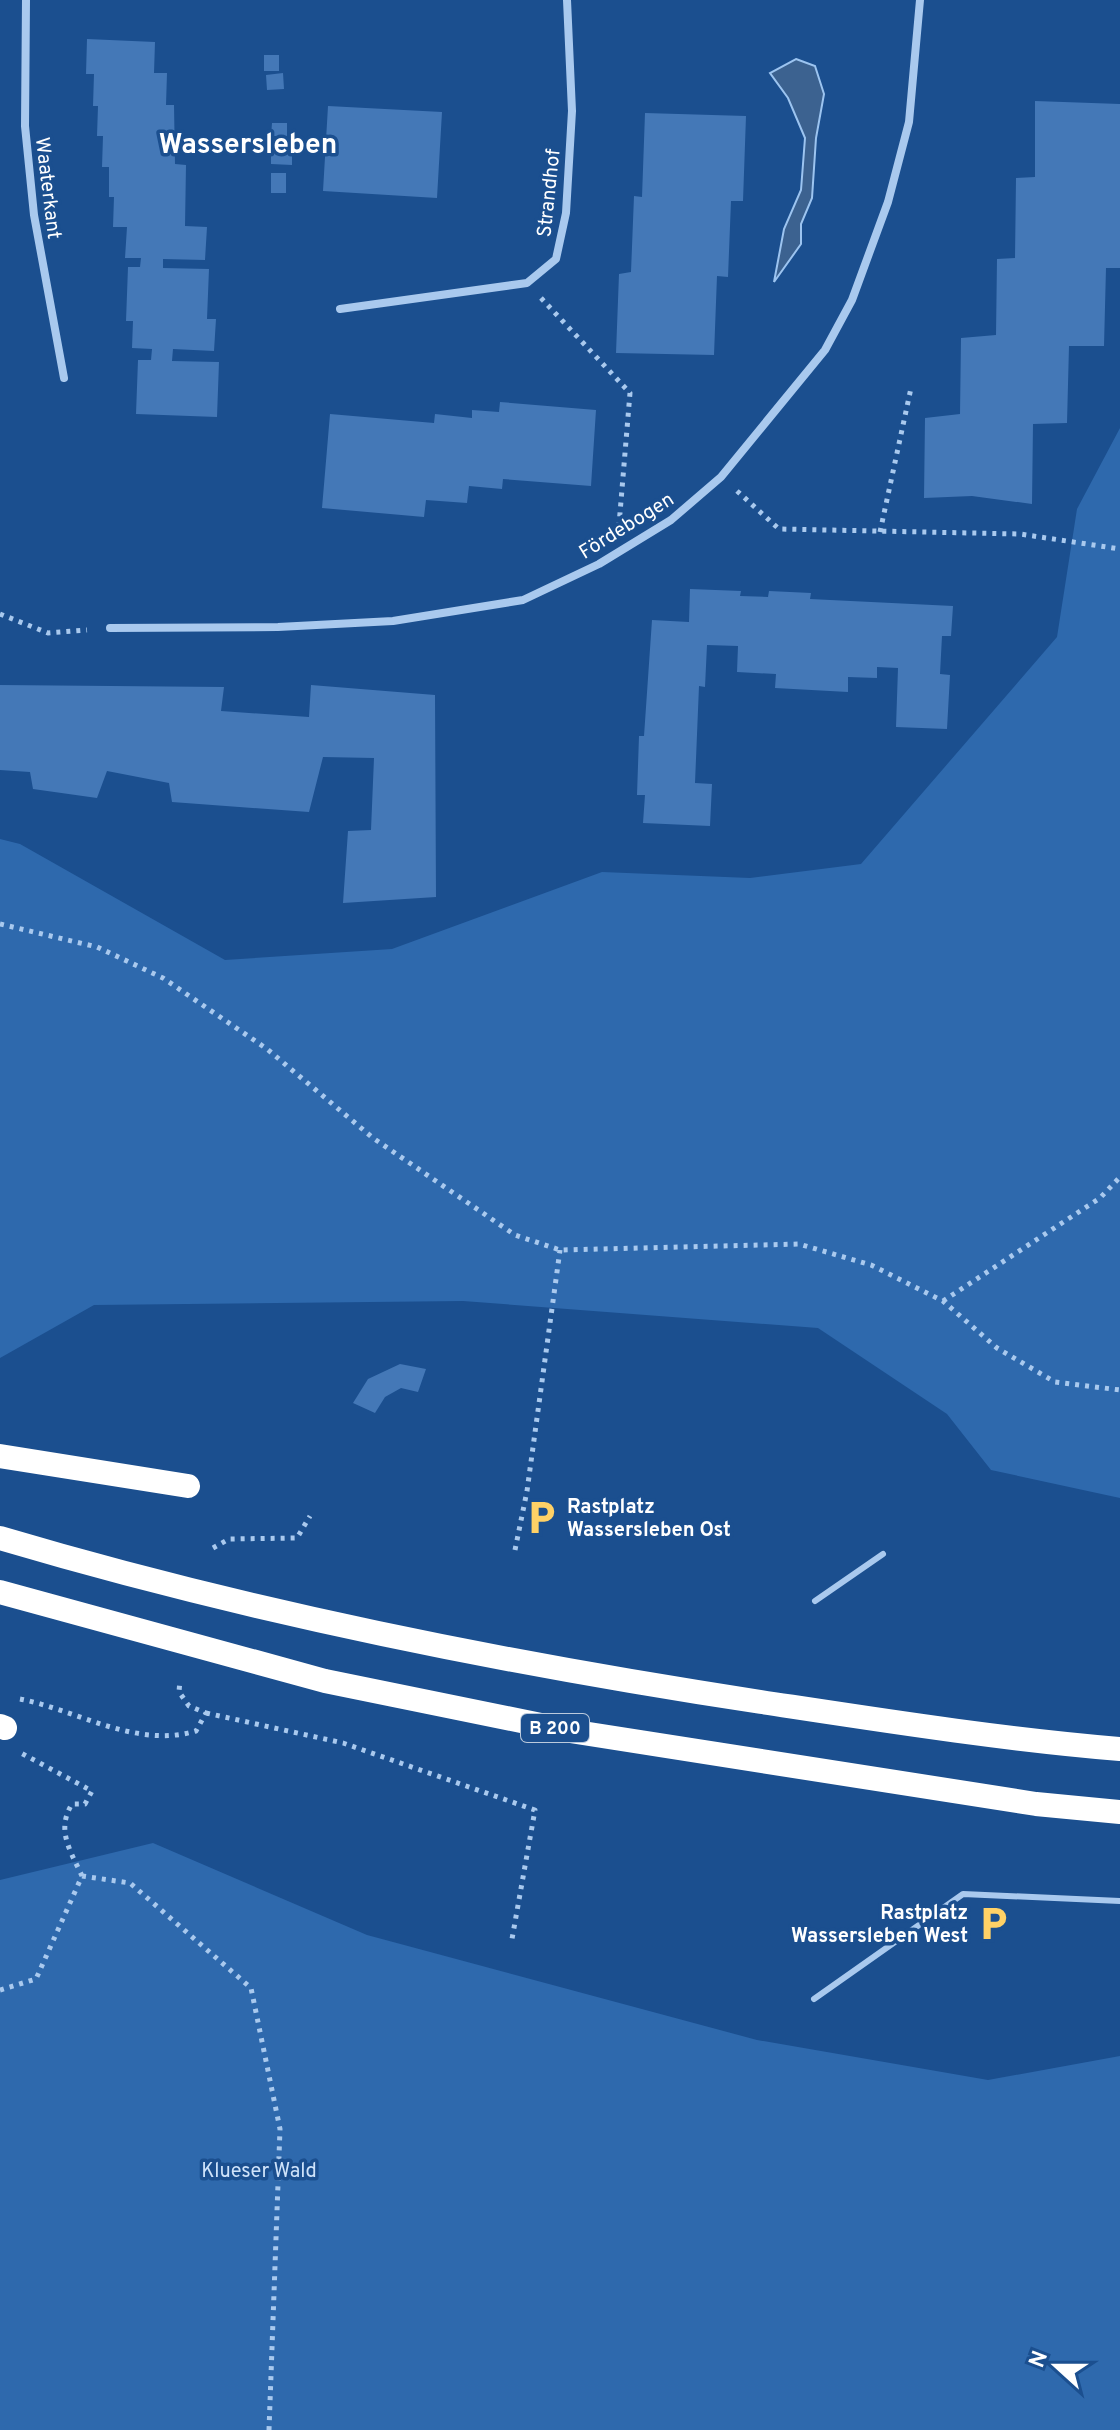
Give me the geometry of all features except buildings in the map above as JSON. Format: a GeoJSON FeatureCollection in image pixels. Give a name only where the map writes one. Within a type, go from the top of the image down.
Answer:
{"type":"FeatureCollection","features":[{"type":"Feature","properties":{"kind":"highway"},"geometry":{"type":"LineString","coordinates":[[0,1456],[188,1486]]}},
{"type":"Feature","properties":{"kind":"highway"},"geometry":{"type":"LineString","coordinates":[[0,1538],[332,1625],[588,1675],[848,1715],[1120,1749]]}},
{"type":"Feature","properties":{"kind":"highway","name":"B 200"},"geometry":{"type":"LineString","coordinates":[[0,1592],[325,1681],[570,1731],[1036,1804],[1120,1812]]}},
{"type":"Feature","properties":{"kind":"street","name":"Waaterkant"},"geometry":{"type":"LineString","coordinates":[[26,0],[25,126],[34,215],[64,378]]}},
{"type":"Feature","properties":{"kind":"street","name":"Strandhof"},"geometry":{"type":"LineString","coordinates":[[527,283],[556,259],[566,213],[572,111],[567,0]]}},
{"type":"Feature","properties":{"kind":"street","name":"Fördebogen"},"geometry":{"type":"LineString","coordinates":[[110,628],[278,627],[393,621],[523,600],[617,553],[671,520],[721,477],[825,350],[852,300],[888,202],[909,122],[920,0]]}},
{"type":"Feature","properties":{"kind":"street"},"geometry":{"type":"LineString","coordinates":[[340,309],[527,283]]}},
{"type":"Feature","properties":{"kind":"lane"},"geometry":{"type":"LineString","coordinates":[[815,1601],[883,1554]]}},
{"type":"Feature","properties":{"kind":"lane"},"geometry":{"type":"LineString","coordinates":[[814,1999],[963,1894],[1120,1901]]}},
{"type":"Feature","properties":{"kind":"path"},"geometry":{"type":"LineString","coordinates":[[527,283],[630,393],[617,553]]}},
{"type":"Feature","properties":{"kind":"path"},"geometry":{"type":"LineString","coordinates":[[880,532],[911,388]]}},
{"type":"Feature","properties":{"kind":"path"},"geometry":{"type":"LineString","coordinates":[[721,477],[779,529],[1020,534],[1120,549]]}},
{"type":"Feature","properties":{"kind":"path"},"geometry":{"type":"LineString","coordinates":[[0,614],[48,633],[110,628]]}},
{"type":"Feature","properties":{"kind":"path"},"geometry":{"type":"LineString","coordinates":[[0,924],[97,947],[163,978],[267,1049],[373,1138],[515,1235],[560,1250],[799,1244],[871,1265],[943,1301],[997,1348],[1055,1382],[1120,1390]]}},
{"type":"Feature","properties":{"kind":"path"},"geometry":{"type":"LineString","coordinates":[[943,1301],[1100,1198],[1120,1177]]}},
{"type":"Feature","properties":{"kind":"path"},"geometry":{"type":"LineString","coordinates":[[515,1550],[527,1491],[560,1250]]}},
{"type":"Feature","properties":{"kind":"path"},"geometry":{"type":"LineString","coordinates":[[213,1548],[229,1539],[297,1538],[310,1516]]}},
{"type":"Feature","properties":{"kind":"path"},"geometry":{"type":"LineString","coordinates":[[180,1680],[179,1692],[189,1706],[206,1713],[343,1743],[535,1810],[512,1939]]}},
{"type":"Feature","properties":{"kind":"path"},"geometry":{"type":"LineString","coordinates":[[0,1990],[36,1979],[82,1876],[63,1836],[64,1818],[72,1804],[85,1804],[92,1791],[6,1734],[20,1699],[154,1737],[175,1737],[196,1731],[206,1713]]}},
{"type":"Feature","properties":{"kind":"path"},"geometry":{"type":"LineString","coordinates":[[82,1876],[130,1883],[251,1988],[280,2129],[269,2430]]}},
{"type":"Feature","properties":{"kind":"green space"},"geometry":{"type":"Polygon","coordinates":[[[1120,428],[1120,1498],[991,1470],[947,1414],[818,1328],[463,1301],[94,1305],[0,1358],[0,839],[20,844],[225,960],[392,949],[602,872],[750,878],[861,864],[1057,637],[1077,509],[1120,428]]]}},
{"type":"Feature","properties":{"kind":"green space","name":"Klueser Wald"},"geometry":{"type":"Polygon","coordinates":[[[153,1843],[367,1935],[757,2040],[988,2080],[1120,2056],[1120,2430],[0,2430],[0,1880],[153,1843]]]}},
{"type":"Feature","properties":{"kind":"shaded area"},"geometry":{"type":"Polygon","coordinates":[[[796,59],[815,66],[824,94],[816,138],[812,198],[801,224],[801,244],[774,282],[784,229],[801,190],[805,138],[788,98],[770,73],[796,59]]]}},
{"type":"Feature","properties":{"kind":"place","name":"Rastplatz Wassersleben Ost"},"geometry":{"type":"Point","coordinates":[541,1518]}},
{"type":"Feature","properties":{"kind":"place","name":"Rastplatz Wassersleben West"},"geometry":{"type":"Point","coordinates":[994,1923]}},
{"type":"Feature","properties":{"kind":"district","name":"Wassersleben"},"geometry":{"type":"Point","coordinates":[248,143]}}]}
